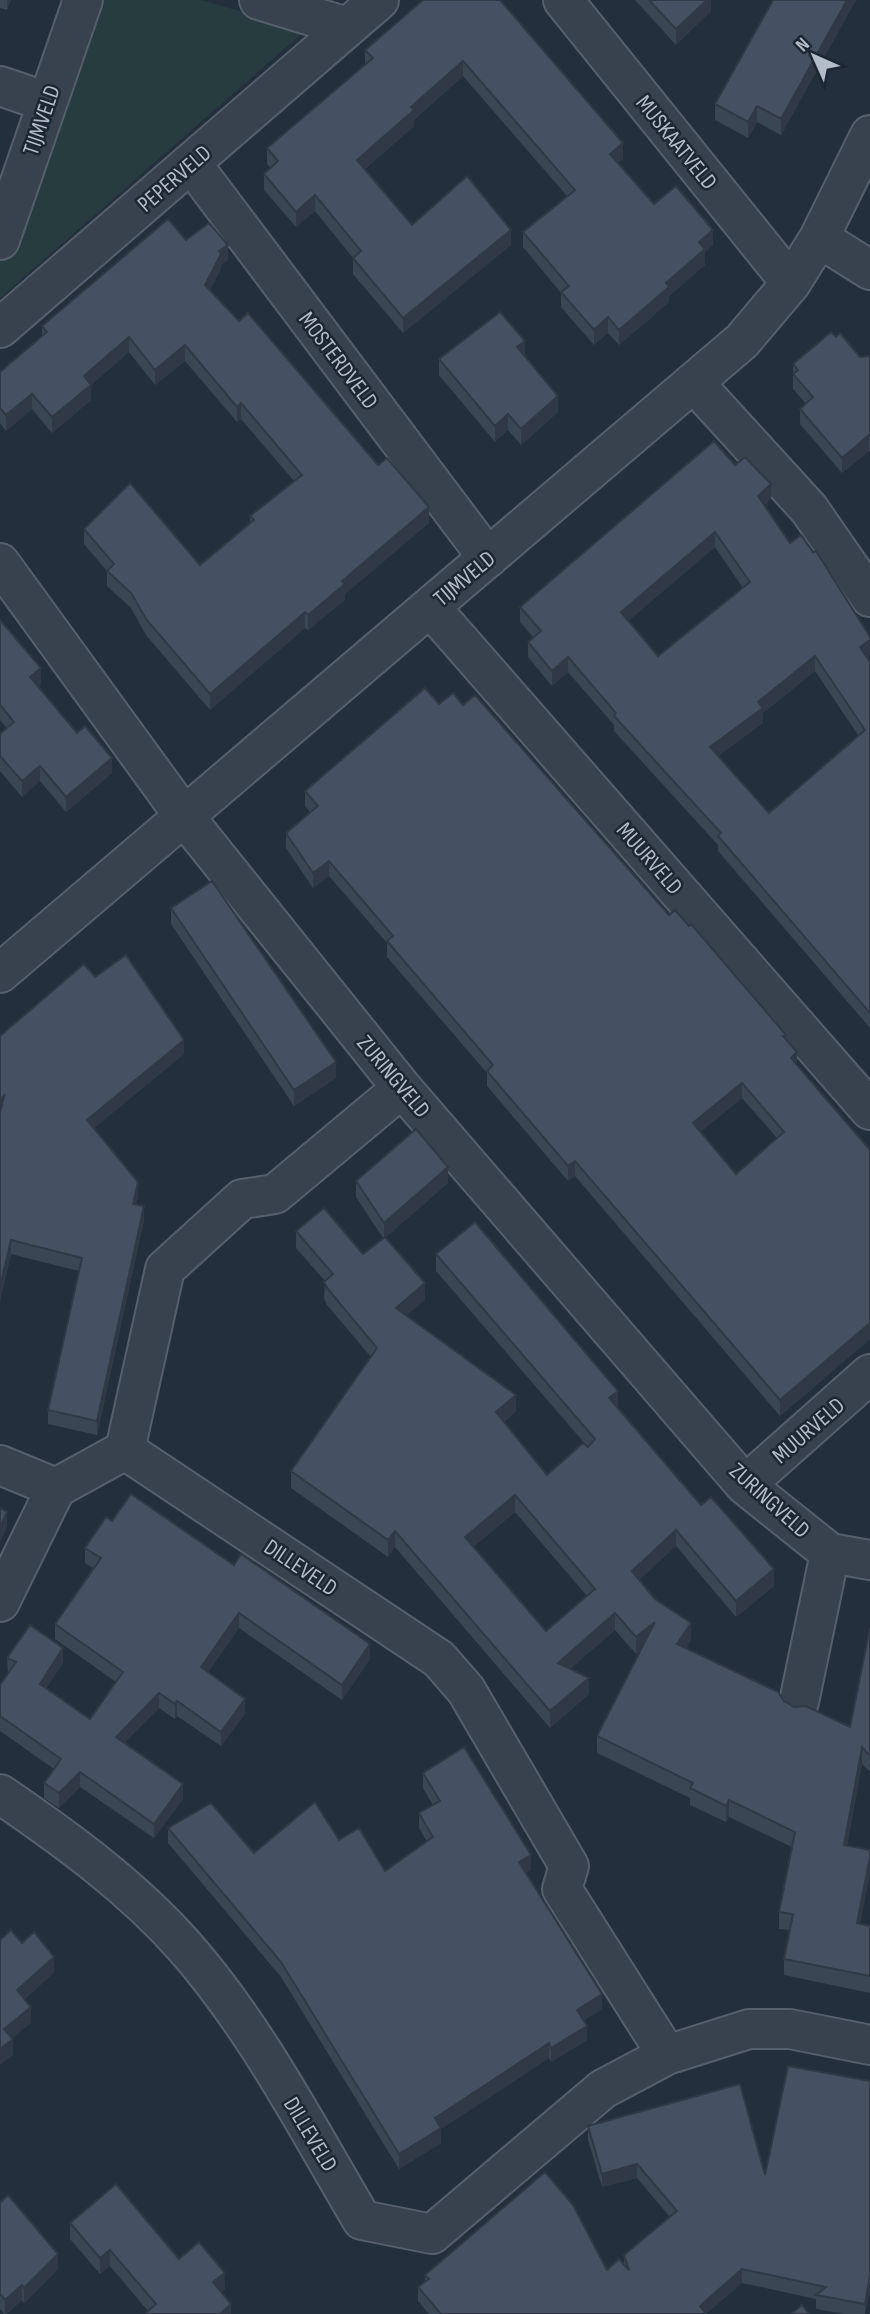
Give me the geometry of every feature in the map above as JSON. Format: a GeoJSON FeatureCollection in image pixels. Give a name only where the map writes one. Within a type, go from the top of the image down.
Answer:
{"type":"FeatureCollection","features":[{"type":"Feature","properties":{"kind":"street","name":"TIJMVELD"},"geometry":{"type":"LineString","coordinates":[[0,240],[83,0]]}},
{"type":"Feature","properties":{"kind":"street"},"geometry":{"type":"LineString","coordinates":[[259,0],[348,27]]}},
{"type":"Feature","properties":{"kind":"street","name":"PEPERVELD"},"geometry":{"type":"LineString","coordinates":[[0,328],[379,0]]}},
{"type":"Feature","properties":{"kind":"street","name":"MUSKAATVELD"},"geometry":{"type":"LineString","coordinates":[[563,0],[791,283]]}},
{"type":"Feature","properties":{"kind":"street"},"geometry":{"type":"LineString","coordinates":[[0,86],[47,102]]}},
{"type":"Feature","properties":{"kind":"street","name":"TIJMVELD"},"geometry":{"type":"LineString","coordinates":[[0,973],[742,341],[791,283],[819,238],[870,135]]}},
{"type":"Feature","properties":{"kind":"street","name":"MOSTERDVELD"},"geometry":{"type":"LineString","coordinates":[[191,163],[488,558]]}},
{"type":"Feature","properties":{"kind":"street"},"geometry":{"type":"LineString","coordinates":[[819,238],[870,270]]}},
{"type":"Feature","properties":{"kind":"street"},"geometry":{"type":"LineString","coordinates":[[694,383],[809,509],[870,597]]}},
{"type":"Feature","properties":{"kind":"street","name":"ZURINGVELD"},"geometry":{"type":"LineString","coordinates":[[0,563],[184,816],[402,1088],[745,1485],[830,1553],[870,1559]]}},
{"type":"Feature","properties":{"kind":"street","name":"MUURVELD"},"geometry":{"type":"LineString","coordinates":[[430,607],[870,1110]]}},
{"type":"Feature","properties":{"kind":"street"},"geometry":{"type":"LineString","coordinates":[[0,1602],[55,1488],[125,1450],[165,1269],[243,1199],[275,1194],[402,1088]]}},
{"type":"Feature","properties":{"kind":"street","name":"MUURVELD"},"geometry":{"type":"LineString","coordinates":[[745,1485],[870,1374]]}},
{"type":"Feature","properties":{"kind":"street","name":"DILLEVELD"},"geometry":{"type":"LineString","coordinates":[[125,1450],[439,1659],[466,1690],[569,1866],[562,1889],[667,2055]]}},
{"type":"Feature","properties":{"kind":"street"},"geometry":{"type":"LineString","coordinates":[[0,1465],[55,1488]]}},
{"type":"Feature","properties":{"kind":"street","name":"ZURINGVELD"},"geometry":{"type":"LineString","coordinates":[[799,1702],[830,1553]]}},
{"type":"Feature","properties":{"kind":"street","name":"DILLEVELD"},"geometry":{"type":"LineString","coordinates":[[0,1794],[82,1850],[184,1946],[254,2039],[362,2220],[432,2234],[603,2090],[667,2055],[750,2029],[790,2029],[870,2045]]}},
{"type":"Feature","properties":{"kind":"green space"},"geometry":{"type":"Polygon","coordinates":[[[85,0],[201,0],[306,30],[0,298],[0,238],[85,0]]]}},
{"type":"Feature","properties":{"kind":"building"},"geometry":{"type":"Polygon","coordinates":[[[423,0],[500,0],[623,143],[610,154],[654,204],[676,186],[713,230],[699,242],[705,249],[666,283],[669,287],[619,330],[608,317],[594,330],[561,292],[569,286],[523,232],[575,190],[463,61],[411,107],[414,110],[357,160],[412,225],[467,176],[511,230],[403,318],[353,258],[361,251],[315,195],[296,212],[264,174],[278,161],[267,148],[373,58],[365,50],[423,0]]]}},
{"type":"Feature","properties":{"kind":"building"},"geometry":{"type":"Polygon","coordinates":[[[649,0],[707,0],[676,29],[649,0]]]}},
{"type":"Feature","properties":{"kind":"building"},"geometry":{"type":"Polygon","coordinates":[[[773,0],[847,0],[781,119],[757,106],[748,122],[715,104],[773,0]]]}},
{"type":"Feature","properties":{"kind":"building"},"geometry":{"type":"Polygon","coordinates":[[[168,219],[186,240],[209,223],[228,245],[219,251],[221,254],[205,285],[239,321],[248,313],[378,465],[387,458],[429,507],[342,581],[345,584],[308,615],[305,612],[210,694],[146,619],[131,593],[107,571],[114,564],[84,529],[130,483],[200,565],[254,520],[250,516],[302,475],[241,403],[237,407],[185,345],[155,370],[129,337],[84,376],[91,385],[52,417],[32,394],[6,415],[0,408],[0,372],[47,332],[42,326],[168,219]]]}},
{"type":"Feature","properties":{"kind":"building"},"geometry":{"type":"Polygon","coordinates":[[[500,312],[525,341],[517,347],[558,396],[521,429],[508,414],[495,426],[439,359],[500,312]]]}},
{"type":"Feature","properties":{"kind":"building"},"geometry":{"type":"Polygon","coordinates":[[[831,332],[836,337],[840,333],[860,357],[870,356],[870,436],[842,458],[800,409],[813,397],[793,374],[798,370],[793,364],[831,332]]]}},
{"type":"Feature","properties":{"kind":"building"},"geometry":{"type":"Polygon","coordinates":[[[714,441],[735,465],[745,457],[771,484],[758,496],[790,543],[801,535],[813,552],[816,551],[870,637],[870,640],[860,647],[870,662],[870,1013],[718,836],[721,833],[614,716],[616,713],[568,657],[552,671],[528,642],[541,631],[520,607],[714,441]],[[715,532],[621,612],[658,656],[750,582],[715,532]],[[815,656],[758,702],[763,708],[710,747],[769,813],[865,730],[815,656]]]}},
{"type":"Feature","properties":{"kind":"building"},"geometry":{"type":"Polygon","coordinates":[[[0,620],[41,668],[30,677],[77,733],[85,726],[112,758],[66,797],[40,766],[22,781],[0,756],[0,734],[14,722],[0,705],[0,620]]]}},
{"type":"Feature","properties":{"kind":"building"},"geometry":{"type":"Polygon","coordinates":[[[425,688],[439,704],[453,693],[463,705],[475,695],[669,915],[675,910],[689,926],[691,924],[786,1035],[783,1036],[797,1052],[791,1058],[870,1150],[870,1323],[780,1400],[575,1161],[568,1166],[487,1071],[493,1065],[387,941],[393,936],[329,861],[313,873],[286,833],[318,806],[305,791],[425,688]],[[742,1083],[693,1123],[736,1174],[784,1132],[742,1083]]]}},
{"type":"Feature","properties":{"kind":"building"},"geometry":{"type":"Polygon","coordinates":[[[212,881],[336,1062],[294,1090],[171,908],[212,881]]]}},
{"type":"Feature","properties":{"kind":"building"},"geometry":{"type":"Polygon","coordinates":[[[126,955],[184,1040],[87,1120],[138,1182],[133,1204],[144,1206],[97,1421],[48,1410],[82,1258],[11,1240],[0,1287],[0,1113],[4,1096],[0,1100],[0,1036],[84,964],[95,977],[126,955]]]}},
{"type":"Feature","properties":{"kind":"building"},"geometry":{"type":"Polygon","coordinates":[[[416,1129],[448,1167],[384,1223],[356,1181],[416,1129]]]}},
{"type":"Feature","properties":{"kind":"building"},"geometry":{"type":"Polygon","coordinates":[[[324,1208],[363,1254],[385,1237],[425,1283],[396,1308],[516,1395],[496,1412],[547,1475],[583,1443],[588,1447],[595,1439],[436,1254],[475,1222],[618,1391],[609,1398],[701,1505],[711,1497],[774,1569],[736,1601],[676,1530],[632,1571],[655,1599],[691,1623],[677,1644],[778,1692],[784,1701],[794,1707],[806,1706],[850,1727],[870,1628],[870,1754],[862,1747],[844,1845],[870,1850],[857,1923],[870,1926],[870,1976],[784,1959],[793,1914],[779,1912],[795,1832],[729,1800],[726,1806],[690,1788],[693,1783],[597,1736],[655,1622],[636,1637],[615,1613],[558,1663],[589,1678],[550,1711],[395,1531],[388,1540],[291,1471],[377,1348],[327,1288],[324,1282],[333,1274],[296,1231],[324,1208]],[[515,1495],[465,1537],[546,1631],[595,1589],[515,1495]]]}},
{"type":"Feature","properties":{"kind":"building"},"geometry":{"type":"Polygon","coordinates":[[[131,1494],[234,1565],[241,1554],[370,1644],[342,1685],[239,1613],[201,1667],[245,1699],[221,1732],[177,1701],[175,1704],[159,1693],[116,1737],[183,1784],[154,1824],[80,1772],[59,1793],[44,1783],[61,1759],[0,1716],[0,1685],[16,1662],[7,1658],[30,1625],[63,1648],[40,1684],[90,1719],[123,1672],[55,1624],[101,1558],[85,1548],[106,1517],[112,1521],[131,1494]]]}},
{"type":"Feature","properties":{"kind":"building"},"geometry":{"type":"Polygon","coordinates":[[[0,1508],[7,1512],[0,1527],[0,1508]]]}},
{"type":"Feature","properties":{"kind":"building"},"geometry":{"type":"Polygon","coordinates":[[[464,1747],[531,1855],[519,1862],[602,1994],[577,2010],[587,2026],[551,2048],[549,2043],[435,2118],[441,2128],[399,2154],[281,1962],[168,1828],[211,1803],[254,1853],[315,1802],[339,1840],[359,1828],[385,1871],[433,1837],[419,1813],[440,1801],[423,1773],[464,1747]]]}},
{"type":"Feature","properties":{"kind":"building"},"geometry":{"type":"Polygon","coordinates":[[[11,1930],[22,1943],[34,1932],[54,1957],[17,1990],[31,2007],[4,2029],[13,2039],[0,2049],[0,1940],[11,1930]]]}},
{"type":"Feature","properties":{"kind":"building"},"geometry":{"type":"Polygon","coordinates":[[[788,2066],[870,2081],[870,2276],[865,2304],[816,2295],[826,2287],[742,2269],[700,2306],[705,2312],[703,2314],[441,2314],[418,2287],[429,2279],[425,2275],[545,2172],[573,2205],[607,2270],[619,2259],[629,2270],[624,2255],[677,2211],[637,2164],[602,2174],[588,2126],[740,2084],[765,2175],[788,2066]]]}},
{"type":"Feature","properties":{"kind":"building"},"geometry":{"type":"Polygon","coordinates":[[[116,2184],[179,2259],[199,2242],[225,2273],[213,2282],[231,2304],[220,2314],[147,2314],[156,2304],[110,2250],[100,2258],[70,2223],[116,2184]]]}},
{"type":"Feature","properties":{"kind":"building"},"geometry":{"type":"Polygon","coordinates":[[[8,2195],[58,2254],[24,2288],[22,2285],[5,2300],[0,2294],[0,2203],[8,2195]]]}},
{"type":"Feature","properties":{"kind":"building"},"geometry":{"type":"Polygon","coordinates":[[[802,2305],[809,2314],[791,2314],[802,2305]]]}}]}
